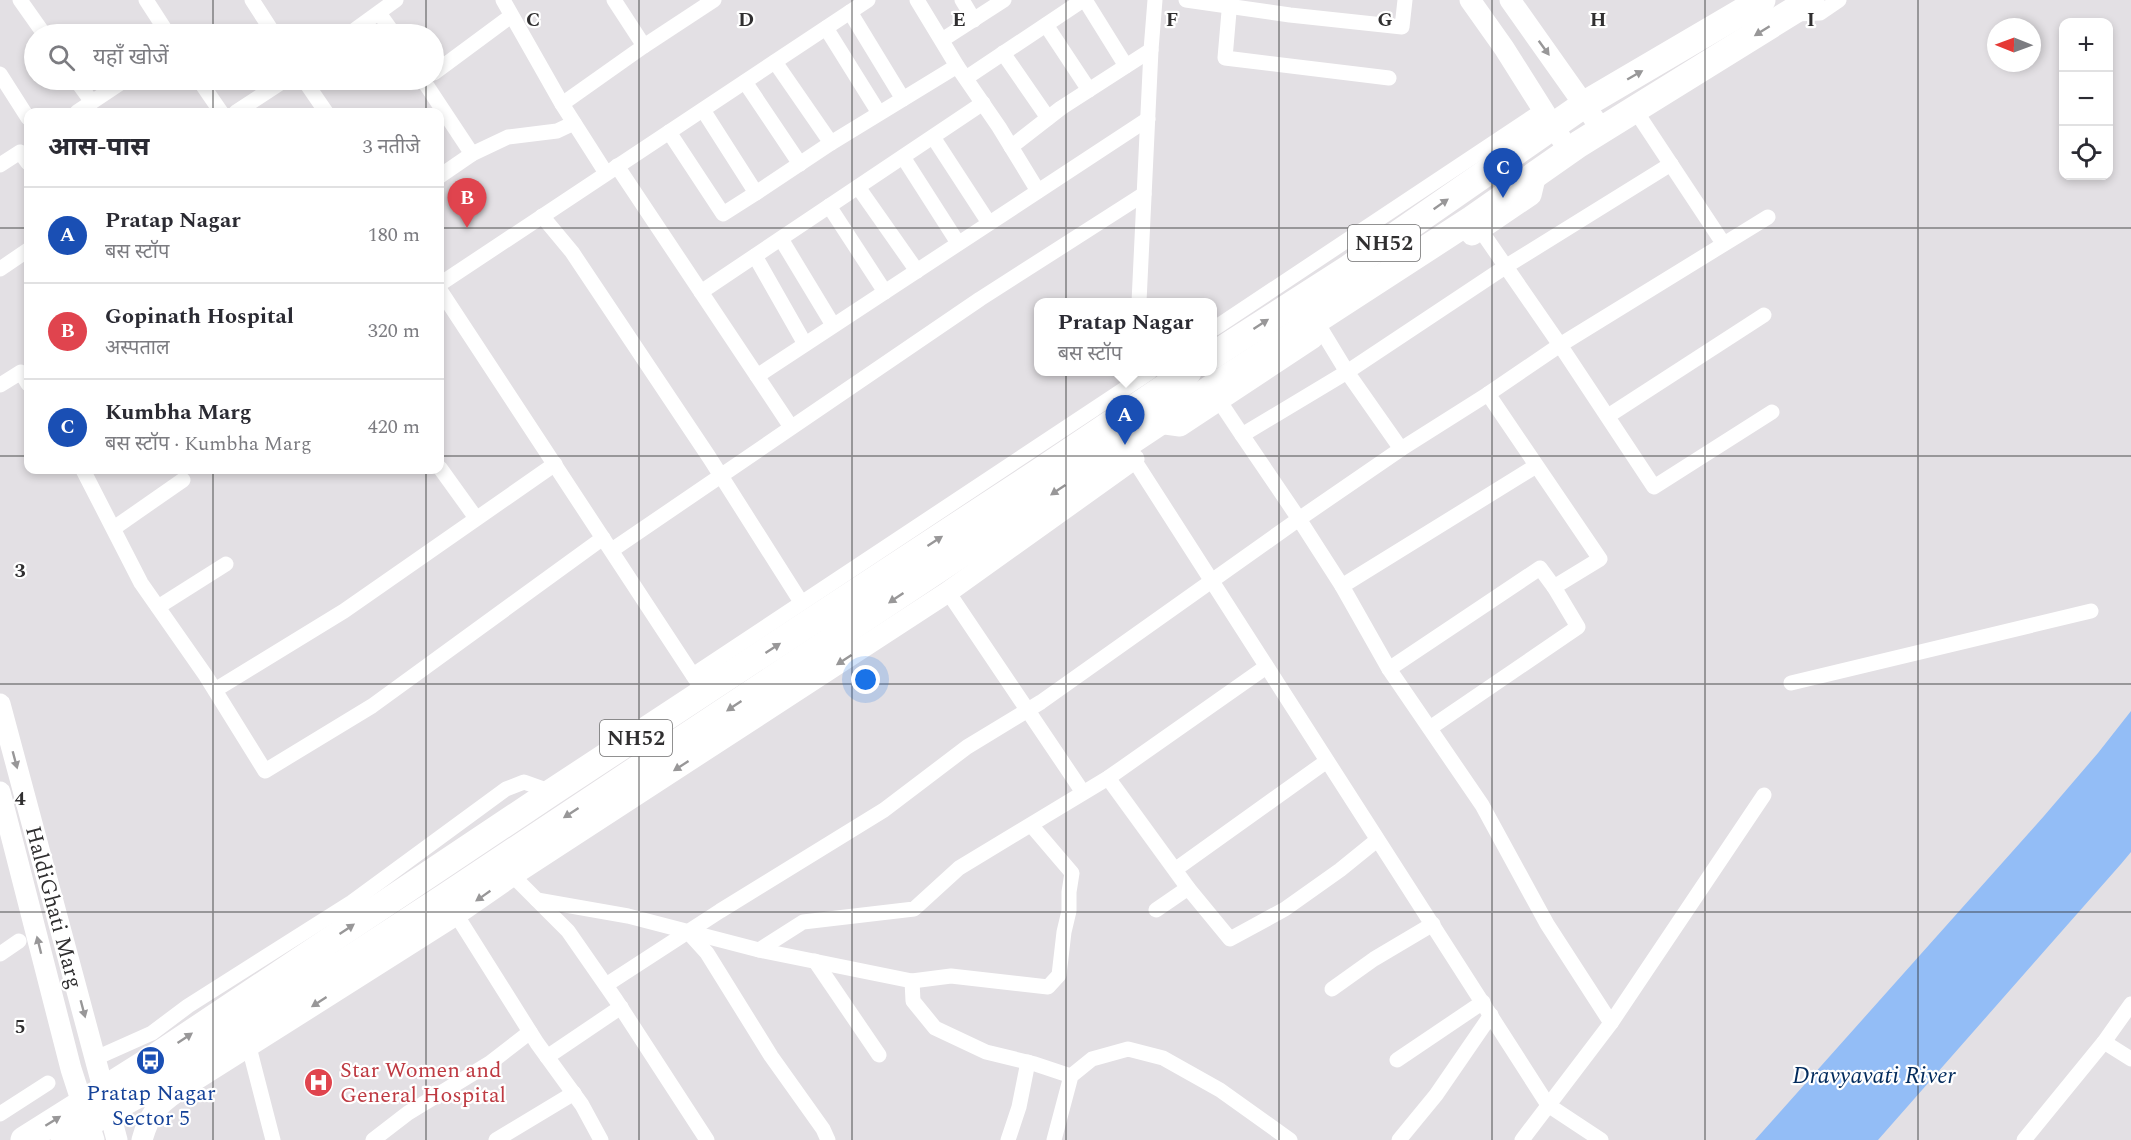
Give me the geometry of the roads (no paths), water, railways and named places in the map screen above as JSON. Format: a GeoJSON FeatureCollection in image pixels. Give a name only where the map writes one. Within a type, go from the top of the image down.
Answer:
{"type":"FeatureCollection","features":[{"type":"Feature","properties":{"kind":"highway","name":"NH52"},"geometry":{"type":"LineString","coordinates":[[1217,353],[1349,268],[1548,119],[1585,104],[1762,0]]}},
{"type":"Feature","properties":{"kind":"highway","name":"NH52"},"geometry":{"type":"LineString","coordinates":[[24,1140],[95,1113],[244,1039],[450,906],[676,744],[1130,452],[1158,423],[1215,394],[1476,224],[1536,174],[1569,151],[1800,7]]}},
{"type":"Feature","properties":{"kind":"highway","name":"NH52"},"geometry":{"type":"LineString","coordinates":[[64,1140],[151,1060],[552,792],[699,684],[1039,472],[1139,384],[1172,376]]}},
{"type":"Feature","properties":{"kind":"street"},"geometry":{"type":"LineString","coordinates":[[20,0],[37,24]]}},
{"type":"Feature","properties":{"kind":"street"},"geometry":{"type":"LineString","coordinates":[[146,0],[162,24]]}},
{"type":"Feature","properties":{"kind":"street"},"geometry":{"type":"LineString","coordinates":[[252,0],[268,24]]}},
{"type":"Feature","properties":{"kind":"street"},"geometry":{"type":"LineString","coordinates":[[363,24],[396,0]]}},
{"type":"Feature","properties":{"kind":"street"},"geometry":{"type":"LineString","coordinates":[[503,0],[574,123],[612,170],[701,292],[791,427]]}},
{"type":"Feature","properties":{"kind":"street"},"geometry":{"type":"LineString","coordinates":[[614,0],[644,46]]}},
{"type":"Feature","properties":{"kind":"street"},"geometry":{"type":"LineString","coordinates":[[562,104],[714,0]]}},
{"type":"Feature","properties":{"kind":"street"},"geometry":{"type":"LineString","coordinates":[[444,281],[868,0]]}},
{"type":"Feature","properties":{"kind":"street"},"geometry":{"type":"LineString","coordinates":[[917,0],[1038,191]]}},
{"type":"Feature","properties":{"kind":"street"},"geometry":{"type":"LineString","coordinates":[[962,0],[974,20]]}},
{"type":"Feature","properties":{"kind":"street"},"geometry":{"type":"LineString","coordinates":[[669,132],[723,213],[756,194],[879,113],[903,99],[1003,53],[1084,0],[1126,66]]}},
{"type":"Feature","properties":{"kind":"street"},"geometry":{"type":"LineString","coordinates":[[1138,298],[1155,0]]}},
{"type":"Feature","properties":{"kind":"street"},"geometry":{"type":"LineString","coordinates":[[1186,0],[1402,27],[1405,0]]}},
{"type":"Feature","properties":{"kind":"street"},"geometry":{"type":"LineString","coordinates":[[1470,0],[1569,151]]}},
{"type":"Feature","properties":{"kind":"street"},"geometry":{"type":"LineString","coordinates":[[1510,0],[1602,130]]}},
{"type":"Feature","properties":{"kind":"street"},"geometry":{"type":"LineString","coordinates":[[1800,7],[1820,13],[1839,0]]}},
{"type":"Feature","properties":{"kind":"street"},"geometry":{"type":"LineString","coordinates":[[942,40],[974,20],[994,3]]}},
{"type":"Feature","properties":{"kind":"street"},"geometry":{"type":"LineString","coordinates":[[1230,4],[1225,58],[1389,78]]}},
{"type":"Feature","properties":{"kind":"street"},"geometry":{"type":"LineString","coordinates":[[850,12],[903,99]]}},
{"type":"Feature","properties":{"kind":"street"},"geometry":{"type":"LineString","coordinates":[[379,13],[387,24]]}},
{"type":"Feature","properties":{"kind":"street"},"geometry":{"type":"LineString","coordinates":[[444,66],[512,16]]}},
{"type":"Feature","properties":{"kind":"street"},"geometry":{"type":"LineString","coordinates":[[1046,25],[1089,90]]}},
{"type":"Feature","properties":{"kind":"street"},"geometry":{"type":"LineString","coordinates":[[826,28],[879,113]]}},
{"type":"Feature","properties":{"kind":"street"},"geometry":{"type":"LineString","coordinates":[[1011,147],[1048,118],[1151,50]]}},
{"type":"Feature","properties":{"kind":"street"},"geometry":{"type":"LineString","coordinates":[[1003,53],[1048,118]]}},
{"type":"Feature","properties":{"kind":"street"},"geometry":{"type":"LineString","coordinates":[[775,62],[831,143]]}},
{"type":"Feature","properties":{"kind":"street"},"geometry":{"type":"LineString","coordinates":[[0,74],[24,112]]}},
{"type":"Feature","properties":{"kind":"street"},"geometry":{"type":"LineString","coordinates":[[745,82],[800,164]]}},
{"type":"Feature","properties":{"kind":"street"},"geometry":{"type":"LineString","coordinates":[[83,90],[92,102]]}},
{"type":"Feature","properties":{"kind":"street"},"geometry":{"type":"LineString","coordinates":[[83,108],[110,90]]}},
{"type":"Feature","properties":{"kind":"street"},"geometry":{"type":"LineString","coordinates":[[206,90],[218,108]]}},
{"type":"Feature","properties":{"kind":"street"},"geometry":{"type":"LineString","coordinates":[[242,108],[270,90]]}},
{"type":"Feature","properties":{"kind":"street"},"geometry":{"type":"LineString","coordinates":[[311,90],[323,108]]}},
{"type":"Feature","properties":{"kind":"street"},"geometry":{"type":"LineString","coordinates":[[430,90],[442,108]]}},
{"type":"Feature","properties":{"kind":"street"},"geometry":{"type":"LineString","coordinates":[[701,292],[983,103]]}},
{"type":"Feature","properties":{"kind":"street"},"geometry":{"type":"LineString","coordinates":[[703,110],[756,194]]}},
{"type":"Feature","properties":{"kind":"street"},"geometry":{"type":"LineString","coordinates":[[1635,110],[1723,243]]}},
{"type":"Feature","properties":{"kind":"street"},"geometry":{"type":"LineString","coordinates":[[444,112],[472,154]]}},
{"type":"Feature","properties":{"kind":"street"},"geometry":{"type":"LineString","coordinates":[[757,376],[1148,119]]}},
{"type":"Feature","properties":{"kind":"street"},"geometry":{"type":"LineString","coordinates":[[1217,327],[1548,119]]}},
{"type":"Feature","properties":{"kind":"street"},"geometry":{"type":"LineString","coordinates":[[444,173],[472,154],[508,137],[557,131],[574,123]]}},
{"type":"Feature","properties":{"kind":"street"},"geometry":{"type":"LineString","coordinates":[[933,137],[989,223]]}},
{"type":"Feature","properties":{"kind":"street"},"geometry":{"type":"LineString","coordinates":[[0,165],[24,155]]}},
{"type":"Feature","properties":{"kind":"street"},"geometry":{"type":"LineString","coordinates":[[903,157],[958,243]]}},
{"type":"Feature","properties":{"kind":"street"},"geometry":{"type":"LineString","coordinates":[[1242,435],[1347,372],[1505,267],[1671,164]]}},
{"type":"Feature","properties":{"kind":"street"},"geometry":{"type":"LineString","coordinates":[[858,187],[917,271]]}},
{"type":"Feature","properties":{"kind":"street"},"geometry":{"type":"LineString","coordinates":[[86,474],[141,583],[215,690],[266,771],[372,706],[607,544],[720,474],[980,299],[1144,194]]}},
{"type":"Feature","properties":{"kind":"street"},"geometry":{"type":"LineString","coordinates":[[829,207],[885,292]]}},
{"type":"Feature","properties":{"kind":"street"},"geometry":{"type":"LineString","coordinates":[[542,216],[572,252],[720,474],[801,602]]}},
{"type":"Feature","properties":{"kind":"street"},"geometry":{"type":"LineString","coordinates":[[606,985],[884,810],[966,747],[1027,711],[1401,449],[1560,345],[1768,217]]}},
{"type":"Feature","properties":{"kind":"street"},"geometry":{"type":"LineString","coordinates":[[1476,224],[1654,486],[1772,412]]}},
{"type":"Feature","properties":{"kind":"street"},"geometry":{"type":"LineString","coordinates":[[781,239],[833,325]]}},
{"type":"Feature","properties":{"kind":"street"},"geometry":{"type":"LineString","coordinates":[[0,269],[24,253]]}},
{"type":"Feature","properties":{"kind":"street"},"geometry":{"type":"LineString","coordinates":[[755,256],[805,344]]}},
{"type":"Feature","properties":{"kind":"street"},"geometry":{"type":"LineString","coordinates":[[444,296],[699,684],[801,602],[1139,384]]}},
{"type":"Feature","properties":{"kind":"street"},"geometry":{"type":"LineString","coordinates":[[1608,416],[1764,315]]}},
{"type":"Feature","properties":{"kind":"street"},"geometry":{"type":"LineString","coordinates":[[1319,326],[1347,372],[1401,449]]}},
{"type":"Feature","properties":{"kind":"street"},"geometry":{"type":"LineString","coordinates":[[0,385],[24,375]]}},
{"type":"Feature","properties":{"kind":"street"},"geometry":{"type":"LineString","coordinates":[[1215,394],[1342,586],[1389,669],[1482,805],[1547,924],[1611,1023]]}},
{"type":"Feature","properties":{"kind":"street"},"geometry":{"type":"LineString","coordinates":[[1488,394],[1600,559],[1554,587]]}},
{"type":"Feature","properties":{"kind":"street"},"geometry":{"type":"LineString","coordinates":[[707,1140],[621,1007],[568,931],[505,868],[948,592],[1130,452],[1548,1106],[1601,1140]]}},
{"type":"Feature","properties":{"kind":"street"},"geometry":{"type":"LineString","coordinates":[[215,690],[344,611],[555,464]]}},
{"type":"Feature","properties":{"kind":"street"},"geometry":{"type":"LineString","coordinates":[[1342,586],[1536,466]]}},
{"type":"Feature","properties":{"kind":"street"},"geometry":{"type":"LineString","coordinates":[[444,474],[476,518]]}},
{"type":"Feature","properties":{"kind":"street"},"geometry":{"type":"LineString","coordinates":[[114,528],[183,480]]}},
{"type":"Feature","properties":{"kind":"street"},"geometry":{"type":"LineString","coordinates":[[158,607],[226,564]]}},
{"type":"Feature","properties":{"kind":"street"},"geometry":{"type":"LineString","coordinates":[[1389,669],[1540,568],[1554,587],[1578,627],[1430,728]]}},
{"type":"Feature","properties":{"kind":"street"},"geometry":{"type":"LineString","coordinates":[[948,592],[1082,792]]}},
{"type":"Feature","properties":{"kind":"street"},"geometry":{"type":"LineString","coordinates":[[1791,683],[2091,611]]}},
{"type":"Feature","properties":{"kind":"street"},"geometry":{"type":"LineString","coordinates":[[759,950],[803,922],[914,909],[958,868],[1108,778],[1266,667]]}},
{"type":"Feature","properties":{"kind":"street","name":"HaldiGhati Marg"},"geometry":{"type":"LineString","coordinates":[[0,704],[96,1058],[95,1113]]}},
{"type":"Feature","properties":{"kind":"street"},"geometry":{"type":"LineString","coordinates":[[1176,868],[1327,761]]}},
{"type":"Feature","properties":{"kind":"street"},"geometry":{"type":"LineString","coordinates":[[1108,778],[1176,868],[1188,888],[1230,939],[1285,909],[1340,870],[1377,840]]}},
{"type":"Feature","properties":{"kind":"street"},"geometry":{"type":"LineString","coordinates":[[96,1058],[152,1033],[189,1006],[352,902],[506,789],[524,782],[552,792]]}},
{"type":"Feature","properties":{"kind":"street","name":"HaldiGhati Marg"},"geometry":{"type":"LineString","coordinates":[[0,792],[70,1069],[95,1113]]}},
{"type":"Feature","properties":{"kind":"street"},"geometry":{"type":"LineString","coordinates":[[1522,1140],[1611,1023],[1764,795]]}},
{"type":"Feature","properties":{"kind":"street"},"geometry":{"type":"LineString","coordinates":[[537,900],[628,916],[759,950],[912,981],[951,976],[1048,987],[1059,975],[1069,911],[1072,873],[1031,825]]}},
{"type":"Feature","properties":{"kind":"street"},"geometry":{"type":"LineString","coordinates":[[1156,910],[1188,888]]}},
{"type":"Feature","properties":{"kind":"street"},"geometry":{"type":"LineString","coordinates":[[450,906],[530,1032],[582,1105],[601,1140]]}},
{"type":"Feature","properties":{"kind":"street"},"geometry":{"type":"LineString","coordinates":[[1332,989],[1374,959],[1432,924]]}},
{"type":"Feature","properties":{"kind":"street"},"geometry":{"type":"LineString","coordinates":[[688,932],[707,953],[771,1056],[823,1129],[828,1140]]}},
{"type":"Feature","properties":{"kind":"street"},"geometry":{"type":"LineString","coordinates":[[0,954],[19,941]]}},
{"type":"Feature","properties":{"kind":"street"},"geometry":{"type":"LineString","coordinates":[[814,961],[879,1055]]}},
{"type":"Feature","properties":{"kind":"street"},"geometry":{"type":"LineString","coordinates":[[912,981],[913,1001],[935,1028],[986,1052],[1071,1076]]}},
{"type":"Feature","properties":{"kind":"street"},"geometry":{"type":"LineString","coordinates":[[2024,1140],[2104,1042],[2131,1004]]}},
{"type":"Feature","properties":{"kind":"street"},"geometry":{"type":"LineString","coordinates":[[547,1057],[621,1007]]}},
{"type":"Feature","properties":{"kind":"street"},"geometry":{"type":"LineString","coordinates":[[1397,1060],[1487,1008]]}},
{"type":"Feature","properties":{"kind":"street"},"geometry":{"type":"LineString","coordinates":[[1399,1140],[1436,1095],[1487,1008]]}},
{"type":"Feature","properties":{"kind":"street"},"geometry":{"type":"LineString","coordinates":[[378,1138],[408,1113],[490,1063],[530,1032]]}},
{"type":"Feature","properties":{"kind":"street"},"geometry":{"type":"LineString","coordinates":[[142,1140],[147,1121],[160,1104],[244,1039],[273,1140]]}},
{"type":"Feature","properties":{"kind":"street"},"geometry":{"type":"LineString","coordinates":[[2104,1042],[2131,1059]]}},
{"type":"Feature","properties":{"kind":"street"},"geometry":{"type":"LineString","coordinates":[[1054,1140],[1071,1076],[1092,1059],[1128,1049],[1163,1058],[1220,1090],[1290,1140]]}},
{"type":"Feature","properties":{"kind":"street"},"geometry":{"type":"LineString","coordinates":[[1008,1140],[1019,1107],[1028,1062]]}},
{"type":"Feature","properties":{"kind":"street"},"geometry":{"type":"LineString","coordinates":[[0,1114],[48,1083]]}},
{"type":"Feature","properties":{"kind":"street"},"geometry":{"type":"LineString","coordinates":[[496,1140],[573,1093]]}},
{"type":"Feature","properties":{"kind":"street"},"geometry":{"type":"LineString","coordinates":[[95,1113],[117,1140]]}},
{"type":"Feature","properties":{"kind":"water","name":"Dravyavati River"},"geometry":{"type":"Polygon","coordinates":[[[2131,711],[2131,852],[2121,864],[1878,1140],[1755,1140],[2044,816],[2131,711]]]}},
{"type":"Feature","properties":{"kind":"place","name":"Kumbha Marg"},"geometry":{"type":"Point","coordinates":[1503,198]}},
{"type":"Feature","properties":{"kind":"place","name":"Gopinath Hospital"},"geometry":{"type":"Point","coordinates":[467,228]}},
{"type":"Feature","properties":{"kind":"place","name":"Pratap Nagar"},"geometry":{"type":"Point","coordinates":[1125,445]}},
{"type":"Feature","properties":{"kind":"place","name":"Pratap Nagar Sector 5"},"geometry":{"type":"Point","coordinates":[151,1060]}},
{"type":"Feature","properties":{"kind":"place","name":"Star Women and General Hospital"},"geometry":{"type":"Point","coordinates":[319,1082]}}]}
